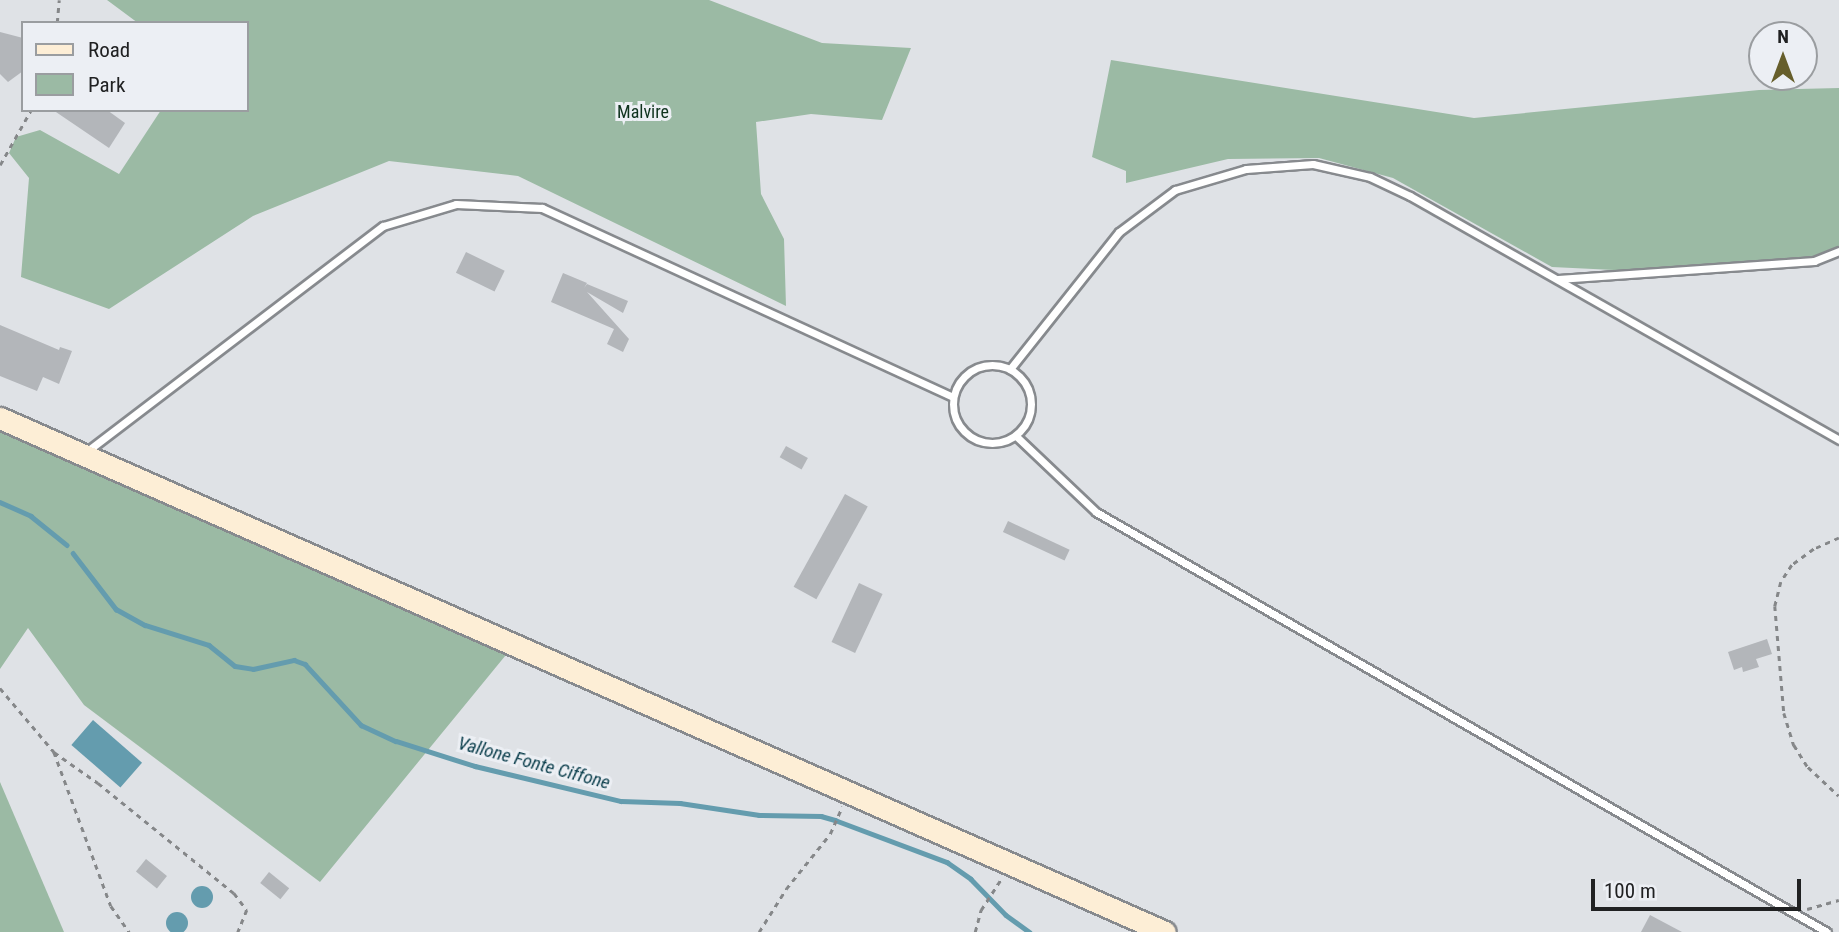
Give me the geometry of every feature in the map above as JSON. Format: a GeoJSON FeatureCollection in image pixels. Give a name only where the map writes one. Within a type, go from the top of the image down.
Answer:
{"type":"FeatureCollection","features":[{"type":"Feature","properties":{"kind":"main road"},"geometry":{"type":"LineString","coordinates":[[0,418],[1165,932]]}},
{"type":"Feature","properties":{"kind":"lane"},"geometry":{"type":"LineString","coordinates":[[1010,369],[1119,232],[1175,190],[1246,169],[1313,164],[1370,177],[1410,196],[1839,440]]}},
{"type":"Feature","properties":{"kind":"lane"},"geometry":{"type":"LineString","coordinates":[[82,454],[383,226],[456,204],[542,208],[952,397]]}},
{"type":"Feature","properties":{"kind":"lane"},"geometry":{"type":"LineString","coordinates":[[1557,279],[1814,261],[1839,251]]}},
{"type":"Feature","properties":{"kind":"lane"},"geometry":{"type":"LineString","coordinates":[[996,364],[1010,369],[1023,379],[1030,393],[1031,408],[1016,436],[1002,442],[986,443],[971,437],[959,426],[953,412],[952,397],[957,383],[968,372],[981,365],[996,364]]}},
{"type":"Feature","properties":{"kind":"lane"},"geometry":{"type":"LineString","coordinates":[[1016,436],[1096,513],[1827,932]]}},
{"type":"Feature","properties":{"kind":"path"},"geometry":{"type":"LineString","coordinates":[[57,21],[59,0]]}},
{"type":"Feature","properties":{"kind":"path"},"geometry":{"type":"LineString","coordinates":[[0,165],[30,112]]}},
{"type":"Feature","properties":{"kind":"path"},"geometry":{"type":"LineString","coordinates":[[1839,538],[1814,549],[1792,565],[1781,582],[1775,606],[1784,713],[1794,744],[1808,767],[1839,796]]}},
{"type":"Feature","properties":{"kind":"path"},"geometry":{"type":"LineString","coordinates":[[0,688],[54,752],[97,783],[234,893],[247,910],[238,932]]}},
{"type":"Feature","properties":{"kind":"path"},"geometry":{"type":"LineString","coordinates":[[54,752],[111,906],[129,932]]}},
{"type":"Feature","properties":{"kind":"path"},"geometry":{"type":"LineString","coordinates":[[759,932],[786,889],[833,829],[840,811]]}},
{"type":"Feature","properties":{"kind":"path"},"geometry":{"type":"LineString","coordinates":[[975,932],[990,894]]}},
{"type":"Feature","properties":{"kind":"path"},"geometry":{"type":"LineString","coordinates":[[1793,913],[1839,900]]}},
{"type":"Feature","properties":{"kind":"green space","name":"Malvire"},"geometry":{"type":"Polygon","coordinates":[[[107,0],[709,0],[822,43],[911,48],[882,120],[811,114],[756,122],[761,194],[784,239],[786,306],[518,176],[389,161],[253,216],[109,309],[21,277],[29,178],[9,153],[16,137],[40,130],[119,174],[160,112],[248,112],[248,21],[135,21],[107,0]]]}},
{"type":"Feature","properties":{"kind":"green space"},"geometry":{"type":"Polygon","coordinates":[[[1111,60],[1474,118],[1749,91],[1818,91],[1818,89],[1839,88],[1839,251],[1814,261],[1676,273],[1552,267],[1393,178],[1319,158],[1228,159],[1126,183],[1126,171],[1092,157],[1111,60]]]}},
{"type":"Feature","properties":{"kind":"green space"},"geometry":{"type":"Polygon","coordinates":[[[0,424],[514,645],[320,882],[84,705],[28,628],[0,669],[0,424]]]}},
{"type":"Feature","properties":{"kind":"green space"},"geometry":{"type":"Polygon","coordinates":[[[0,782],[64,932],[0,932],[0,782]]]}},
{"type":"Feature","properties":{"kind":"water"},"geometry":{"type":"Polygon","coordinates":[[[93,720],[142,763],[120,788],[71,745],[93,720]]]}},
{"type":"Feature","properties":{"kind":"water"},"geometry":{"type":"Polygon","coordinates":[[[202,886],[210,889],[213,897],[210,905],[202,908],[194,905],[191,897],[194,889],[202,886]]]}},
{"type":"Feature","properties":{"kind":"water"},"geometry":{"type":"Polygon","coordinates":[[[173,913],[181,913],[187,919],[187,927],[181,933],[173,933],[167,927],[167,919],[173,913]]]}},
{"type":"Feature","properties":{"kind":"building"},"geometry":{"type":"Polygon","coordinates":[[[0,32],[21,37],[21,72],[8,82],[0,74],[0,32]]]}},
{"type":"Feature","properties":{"kind":"building"},"geometry":{"type":"Polygon","coordinates":[[[56,112],[110,112],[125,123],[109,148],[56,112]]]}},
{"type":"Feature","properties":{"kind":"building"},"geometry":{"type":"Polygon","coordinates":[[[466,252],[505,271],[495,292],[456,273],[466,252]]]}},
{"type":"Feature","properties":{"kind":"building"},"geometry":{"type":"Polygon","coordinates":[[[563,273],[587,283],[584,288],[587,284],[628,301],[623,313],[587,292],[629,339],[623,352],[607,344],[614,329],[551,302],[563,273]]]}},
{"type":"Feature","properties":{"kind":"building"},"geometry":{"type":"Polygon","coordinates":[[[0,325],[59,350],[60,347],[72,351],[59,384],[43,377],[37,391],[0,376],[0,325]]]}},
{"type":"Feature","properties":{"kind":"building"},"geometry":{"type":"Polygon","coordinates":[[[786,446],[808,458],[802,469],[780,457],[786,446]]]}},
{"type":"Feature","properties":{"kind":"building"},"geometry":{"type":"Polygon","coordinates":[[[845,494],[868,507],[816,599],[794,587],[845,494]]]}},
{"type":"Feature","properties":{"kind":"building"},"geometry":{"type":"Polygon","coordinates":[[[1008,521],[1070,550],[1065,561],[1003,532],[1008,521]]]}},
{"type":"Feature","properties":{"kind":"building"},"geometry":{"type":"Polygon","coordinates":[[[859,583],[883,594],[855,653],[832,642],[859,583]]]}},
{"type":"Feature","properties":{"kind":"building"},"geometry":{"type":"Polygon","coordinates":[[[1767,639],[1772,654],[1756,659],[1759,667],[1743,672],[1742,667],[1734,670],[1728,652],[1767,639]]]}},
{"type":"Feature","properties":{"kind":"building"},"geometry":{"type":"Polygon","coordinates":[[[146,859],[167,876],[157,888],[136,871],[146,859]]]}},
{"type":"Feature","properties":{"kind":"building"},"geometry":{"type":"Polygon","coordinates":[[[269,872],[289,888],[280,899],[260,883],[269,872]]]}},
{"type":"Feature","properties":{"kind":"building"},"geometry":{"type":"Polygon","coordinates":[[[1650,915],[1682,932],[1641,932],[1650,915]]]}},
{"type":"Feature","properties":{"kind":"waterway","name":"Vallone Fonte Ciffone"},"geometry":{"type":"LineString","coordinates":[[0,502],[31,516],[67,545]]}},
{"type":"Feature","properties":{"kind":"waterway","name":"Vallone Fonte Ciffone"},"geometry":{"type":"LineString","coordinates":[[73,553],[116,609],[145,625],[209,645],[235,666],[253,669],[294,660],[305,664],[361,725],[396,741],[475,766],[621,801],[680,803],[759,815],[821,816],[835,820],[947,862],[971,879],[1006,915],[1029,932]]}}]}
